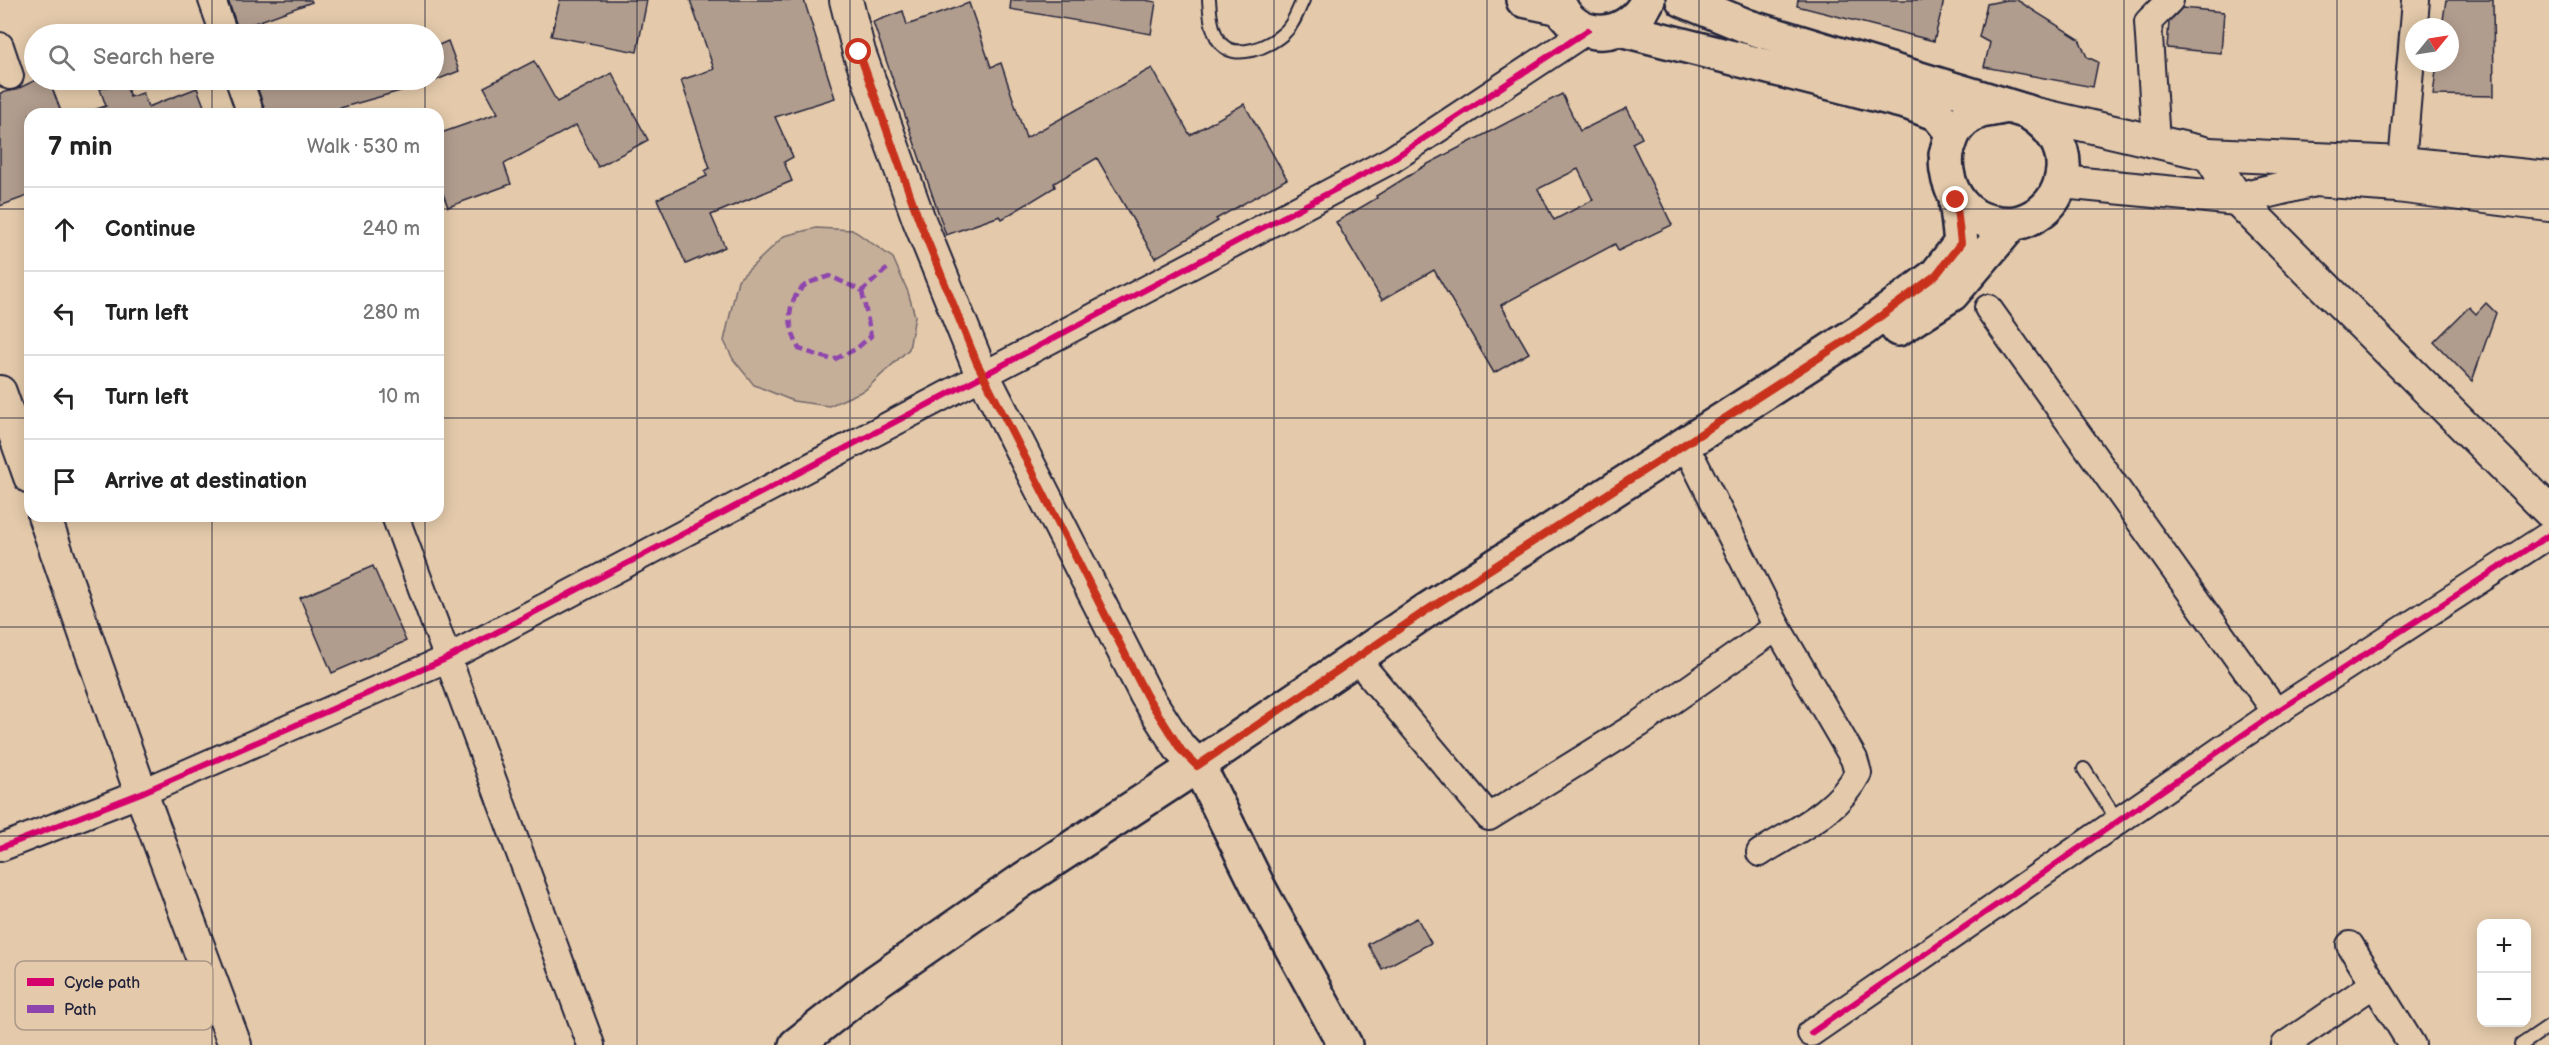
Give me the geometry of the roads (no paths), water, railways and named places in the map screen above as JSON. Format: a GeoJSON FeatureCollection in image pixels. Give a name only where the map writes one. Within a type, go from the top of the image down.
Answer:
{"type":"FeatureCollection","features":[{"type":"Feature","properties":{"kind":"main road"},"geometry":{"type":"LineString","coordinates":[[1523,0],[1559,4],[1577,25],[1604,33],[1620,29],[1632,22],[1642,12],[1648,0]]}},
{"type":"Feature","properties":{"kind":"main road"},"geometry":{"type":"LineString","coordinates":[[1620,29],[1909,103],[1937,114],[1953,134],[1946,156],[1947,181],[1956,200],[1981,221],[2011,225],[2026,222],[2043,211],[2056,195],[2062,182],[2064,161],[2057,138],[2044,122],[2018,109],[1974,93],[1749,27],[1683,0]]}},
{"type":"Feature","properties":{"kind":"main road"},"geometry":{"type":"LineString","coordinates":[[1946,156],[1953,136],[1963,123],[1980,112],[2018,109]]}},
{"type":"Feature","properties":{"kind":"main road"},"geometry":{"type":"LineString","coordinates":[[796,1045],[877,981],[985,906],[1193,773],[1427,610],[1862,330],[1936,275],[1961,243],[1956,200]]}},
{"type":"Feature","properties":{"kind":"main road"},"geometry":{"type":"LineString","coordinates":[[830,1045],[876,1009],[1033,897],[1193,773],[1369,674],[1952,294],[2011,225]]}},
{"type":"Feature","properties":{"kind":"main road"},"geometry":{"type":"LineString","coordinates":[[1193,773],[1241,885],[1328,1045]]}},
{"type":"Feature","properties":{"kind":"main road"},"geometry":{"type":"LineString","coordinates":[[1193,773],[1345,1045]]}},
{"type":"Feature","properties":{"kind":"street"},"geometry":{"type":"LineString","coordinates":[[212,0],[220,24]]}},
{"type":"Feature","properties":{"kind":"street"},"geometry":{"type":"LineString","coordinates":[[846,0],[859,52],[915,209],[982,374],[1146,695],[1193,773]]}},
{"type":"Feature","properties":{"kind":"street"},"geometry":{"type":"LineString","coordinates":[[2156,141],[2148,22],[2170,0]]}},
{"type":"Feature","properties":{"kind":"street"},"geometry":{"type":"LineString","coordinates":[[2402,163],[2416,0]]}},
{"type":"Feature","properties":{"kind":"street"},"geometry":{"type":"LineString","coordinates":[[0,848],[141,793],[446,659],[1391,160],[1588,30]]}},
{"type":"Feature","properties":{"kind":"street"},"geometry":{"type":"LineString","coordinates":[[243,90],[249,108]]}},
{"type":"Feature","properties":{"kind":"street"},"geometry":{"type":"LineString","coordinates":[[2018,109],[2209,154],[2402,163],[2549,178]]}},
{"type":"Feature","properties":{"kind":"street"},"geometry":{"type":"LineString","coordinates":[[2209,154],[2237,199],[2549,511]]}},
{"type":"Feature","properties":{"kind":"street"},"geometry":{"type":"LineString","coordinates":[[2062,182],[2237,199],[2315,180],[2397,186],[2549,205]]}},
{"type":"Feature","properties":{"kind":"street"},"geometry":{"type":"LineString","coordinates":[[1988,308],[2276,712]]}},
{"type":"Feature","properties":{"kind":"street"},"geometry":{"type":"LineString","coordinates":[[0,392],[24,460]]}},
{"type":"Feature","properties":{"kind":"street"},"geometry":{"type":"LineString","coordinates":[[1694,462],[1777,627],[1854,759],[1858,773],[1849,791],[1830,809],[1760,853]]}},
{"type":"Feature","properties":{"kind":"street"},"geometry":{"type":"LineString","coordinates":[[46,522],[141,793],[204,961]]}},
{"type":"Feature","properties":{"kind":"street"},"geometry":{"type":"LineString","coordinates":[[397,522],[446,659],[591,1045]]}},
{"type":"Feature","properties":{"kind":"street"},"geometry":{"type":"LineString","coordinates":[[1811,1033],[2276,712],[2549,535]]}},
{"type":"Feature","properties":{"kind":"street"},"geometry":{"type":"LineString","coordinates":[[1369,674],[1489,817],[1639,724],[1777,627]]}},
{"type":"Feature","properties":{"kind":"street"},"geometry":{"type":"LineString","coordinates":[[2350,945],[2412,1045]]}},
{"type":"Feature","properties":{"kind":"street"},"geometry":{"type":"LineString","coordinates":[[2285,1045],[2374,984]]}},
{"type":"Feature","properties":{"kind":"street"},"geometry":{"type":"LineString","coordinates":[[213,986],[235,1045]]}},
{"type":"Feature","properties":{"kind":"lane"},"geometry":{"type":"LineString","coordinates":[[1209,0],[1214,30],[1220,43],[1229,49],[1245,51],[1261,48],[1287,31],[1303,0]]}},
{"type":"Feature","properties":{"kind":"lane"},"geometry":{"type":"LineString","coordinates":[[2084,769],[2117,820]]}},
{"type":"Feature","properties":{"kind":"lane"},"geometry":{"type":"LineString","coordinates":[[2521,1045],[2549,1026]]}}]}
